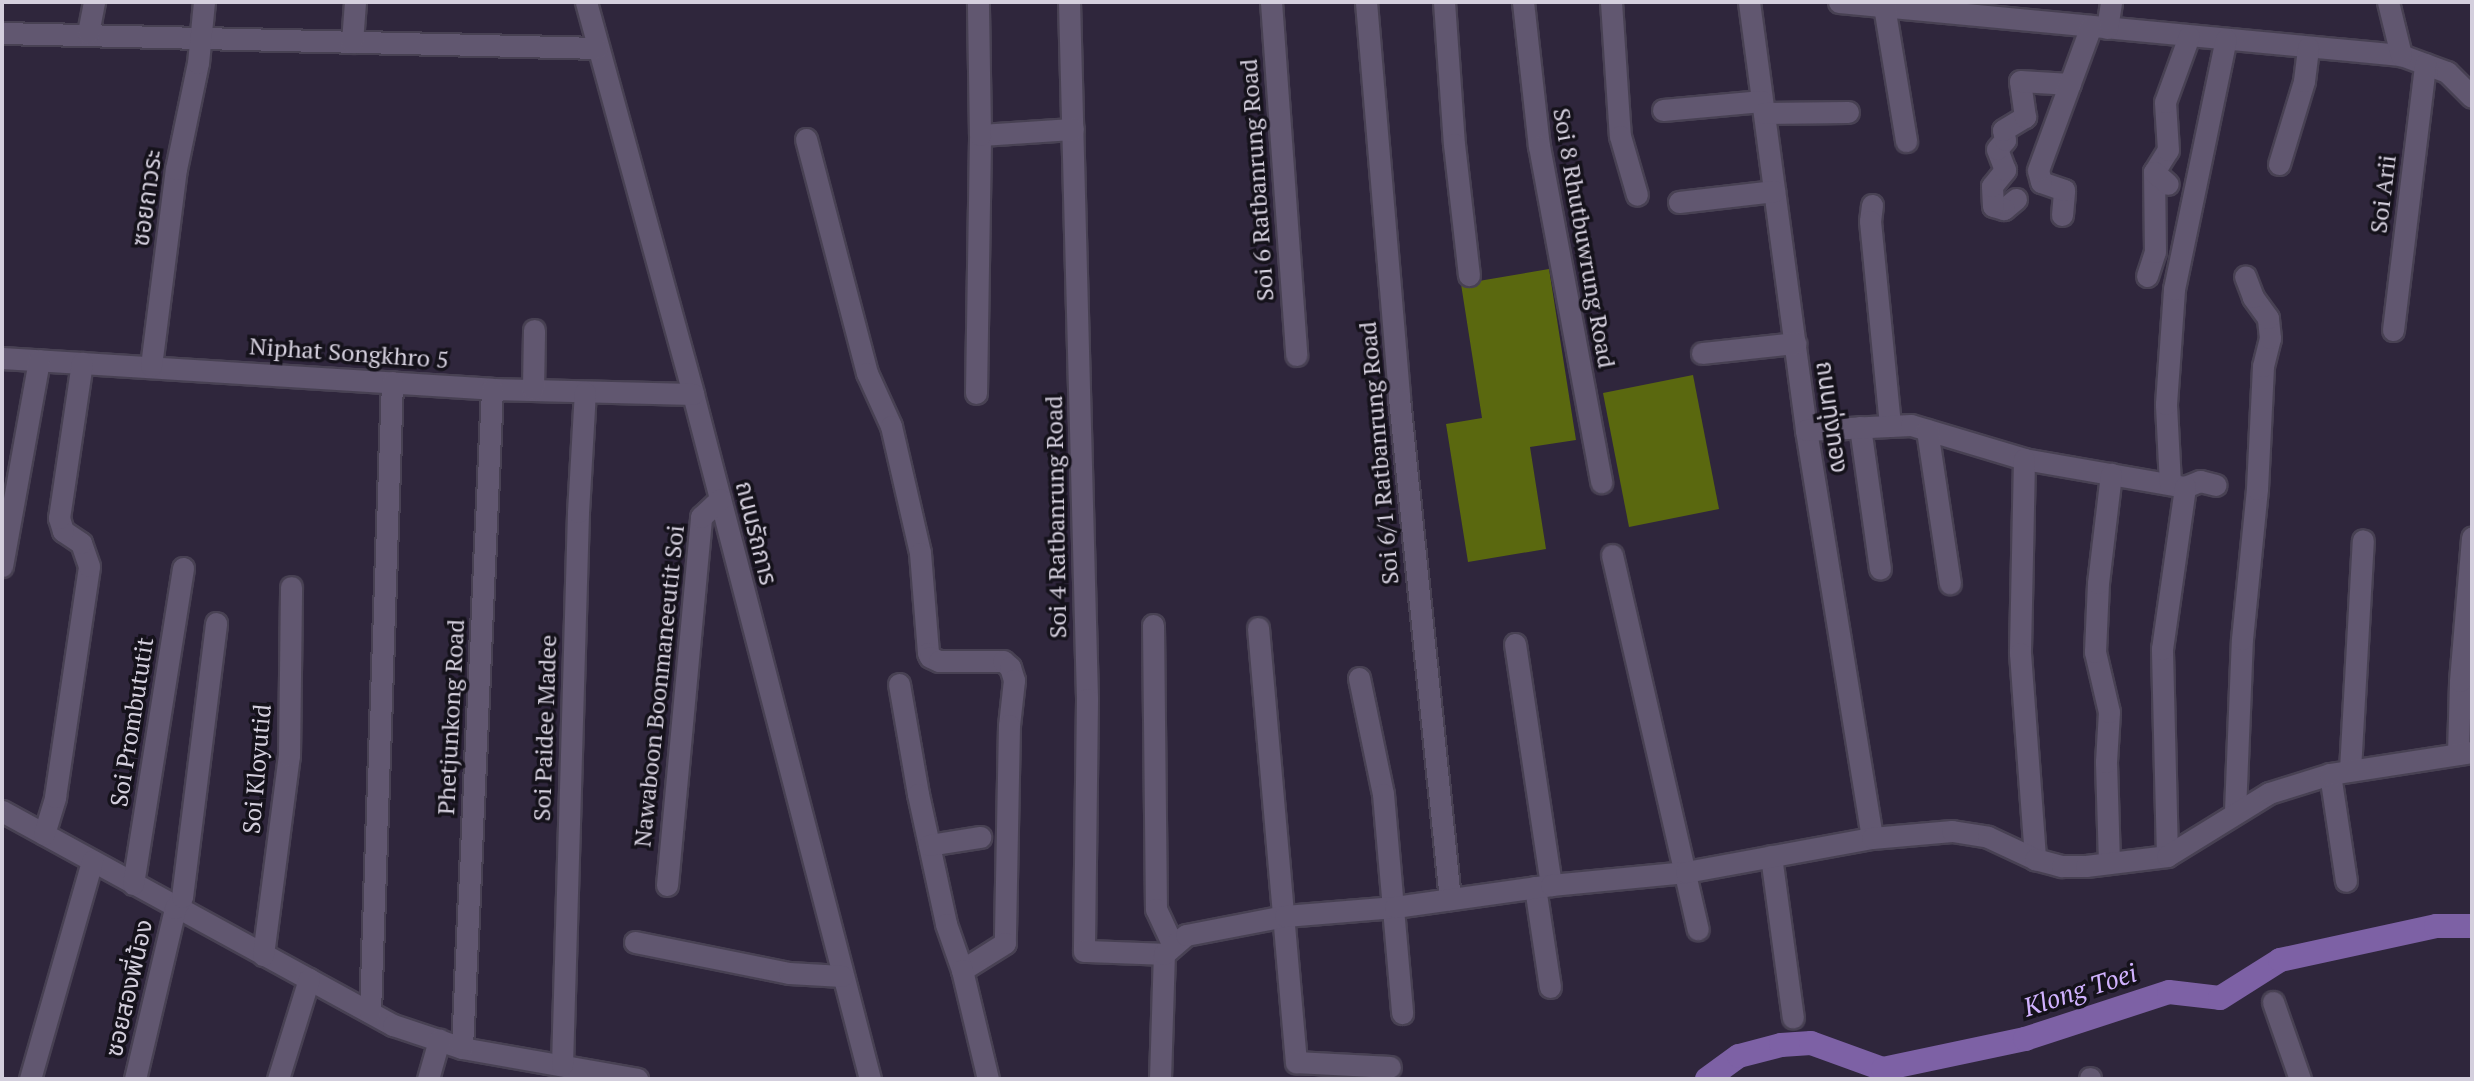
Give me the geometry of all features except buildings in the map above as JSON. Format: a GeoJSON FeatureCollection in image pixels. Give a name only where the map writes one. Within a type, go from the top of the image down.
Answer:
{"type":"FeatureCollection","features":[{"type":"Feature","properties":{"kind":"street"},"geometry":{"type":"LineString","coordinates":[[88,33],[94,2]]}},
{"type":"Feature","properties":{"kind":"street","name":"ซอยถาวระ"},"geometry":{"type":"LineString","coordinates":[[151,366],[176,169],[198,62],[198,39],[204,2]]}},
{"type":"Feature","properties":{"kind":"street"},"geometry":{"type":"LineString","coordinates":[[352,43],[355,2]]}},
{"type":"Feature","properties":{"kind":"street","name":"ถนนรัถการ"},"geometry":{"type":"LineString","coordinates":[[586,2],[693,394],[870,1079]]}},
{"type":"Feature","properties":{"kind":"street"},"geometry":{"type":"LineString","coordinates":[[976,393],[980,135],[978,2]]}},
{"type":"Feature","properties":{"kind":"street","name":"Soi 4 Ratbanrung Road"},"geometry":{"type":"LineString","coordinates":[[1069,2],[1087,699],[1084,951],[1168,949]]}},
{"type":"Feature","properties":{"kind":"street","name":"Soi 6 Ratbanrung Road"},"geometry":{"type":"LineString","coordinates":[[1271,2],[1296,355]]}},
{"type":"Feature","properties":{"kind":"street","name":"Soi 6/1 Ratbanrung Road"},"geometry":{"type":"LineString","coordinates":[[1366,2],[1399,398],[1450,899]]}},
{"type":"Feature","properties":{"kind":"street"},"geometry":{"type":"LineString","coordinates":[[1444,2],[1454,144],[1469,275]]}},
{"type":"Feature","properties":{"kind":"street","name":"Soi 8 Rhutbuwrung Road"},"geometry":{"type":"LineString","coordinates":[[1522,2],[1539,146],[1601,482]]}},
{"type":"Feature","properties":{"kind":"street"},"geometry":{"type":"LineString","coordinates":[[1611,2],[1620,136],[1637,195]]}},
{"type":"Feature","properties":{"kind":"street","name":"ถนนทุ่งทอง"},"geometry":{"type":"LineString","coordinates":[[1749,2],[1806,430],[1872,838]]}},
{"type":"Feature","properties":{"kind":"street"},"geometry":{"type":"LineString","coordinates":[[1839,2],[2042,12],[2099,27],[2401,55],[2447,72],[2472,97]]}},
{"type":"Feature","properties":{"kind":"street"},"geometry":{"type":"LineString","coordinates":[[2062,215],[2064,190],[2041,182],[2038,170],[2070,84],[2111,2]]}},
{"type":"Feature","properties":{"kind":"street"},"geometry":{"type":"LineString","coordinates":[[2388,2],[2401,55]]}},
{"type":"Feature","properties":{"kind":"street"},"geometry":{"type":"LineString","coordinates":[[1880,4],[1906,141]]}},
{"type":"Feature","properties":{"kind":"street"},"geometry":{"type":"LineString","coordinates":[[2,33],[88,33],[198,39],[597,48]]}},
{"type":"Feature","properties":{"kind":"street"},"geometry":{"type":"LineString","coordinates":[[2147,276],[2155,252],[2161,178],[2168,150],[2165,102],[2189,36]]}},
{"type":"Feature","properties":{"kind":"street"},"geometry":{"type":"LineString","coordinates":[[2167,856],[2162,649],[2177,485],[2166,404],[2174,289],[2226,39]]}},
{"type":"Feature","properties":{"kind":"street"},"geometry":{"type":"LineString","coordinates":[[2279,164],[2304,81],[2308,47]]}},
{"type":"Feature","properties":{"kind":"street","name":"Soi Arii"},"geometry":{"type":"LineString","coordinates":[[2393,330],[2425,64]]}},
{"type":"Feature","properties":{"kind":"street"},"geometry":{"type":"LineString","coordinates":[[2016,199],[2004,209],[1993,206],[1992,186],[2005,170],[1997,149],[2005,140],[2003,130],[2025,117],[2020,81],[2070,84]]}},
{"type":"Feature","properties":{"kind":"street"},"geometry":{"type":"LineString","coordinates":[[1663,110],[1763,107],[1848,112]]}},
{"type":"Feature","properties":{"kind":"street"},"geometry":{"type":"LineString","coordinates":[[980,135],[1073,129]]}},
{"type":"Feature","properties":{"kind":"street"},"geometry":{"type":"LineString","coordinates":[[806,139],[867,373],[891,426],[920,553],[928,653],[939,661],[1003,662],[1010,667],[1014,680],[1009,725],[1005,943],[962,970]]}},
{"type":"Feature","properties":{"kind":"street"},"geometry":{"type":"LineString","coordinates":[[1679,202],[1774,191]]}},
{"type":"Feature","properties":{"kind":"street"},"geometry":{"type":"LineString","coordinates":[[1872,205],[1870,221],[1890,426]]}},
{"type":"Feature","properties":{"kind":"street"},"geometry":{"type":"LineString","coordinates":[[2235,811],[2242,639],[2257,489],[2263,366],[2270,338],[2268,318],[2253,297],[2245,276]]}},
{"type":"Feature","properties":{"kind":"street"},"geometry":{"type":"LineString","coordinates":[[533,389],[534,330]]}},
{"type":"Feature","properties":{"kind":"street"},"geometry":{"type":"LineString","coordinates":[[1702,353],[1795,343]]}},
{"type":"Feature","properties":{"kind":"street","name":"Niphat Songkhro 5"},"geometry":{"type":"LineString","coordinates":[[2,358],[492,389],[693,394]]}},
{"type":"Feature","properties":{"kind":"street"},"geometry":{"type":"LineString","coordinates":[[2,566],[39,360]]}},
{"type":"Feature","properties":{"kind":"street"},"geometry":{"type":"LineString","coordinates":[[44,834],[55,797],[89,566],[80,543],[63,531],[59,518],[82,363]]}},
{"type":"Feature","properties":{"kind":"street"},"geometry":{"type":"LineString","coordinates":[[370,1012],[392,382]]}},
{"type":"Feature","properties":{"kind":"street","name":"Phetjunkong Road"},"geometry":{"type":"LineString","coordinates":[[462,1048],[492,389]]}},
{"type":"Feature","properties":{"kind":"street","name":"Soi Paidee Madee"},"geometry":{"type":"LineString","coordinates":[[562,1065],[578,512],[585,392]]}},
{"type":"Feature","properties":{"kind":"street"},"geometry":{"type":"LineString","coordinates":[[1806,430],[1911,425],[2024,459],[2177,485],[2200,481],[2216,485]]}},
{"type":"Feature","properties":{"kind":"street"},"geometry":{"type":"LineString","coordinates":[[1860,427],[1880,569]]}},
{"type":"Feature","properties":{"kind":"street"},"geometry":{"type":"LineString","coordinates":[[1927,430],[1950,583]]}},
{"type":"Feature","properties":{"kind":"street"},"geometry":{"type":"LineString","coordinates":[[2024,459],[2020,653],[2035,859]]}},
{"type":"Feature","properties":{"kind":"street"},"geometry":{"type":"LineString","coordinates":[[2109,863],[2106,762],[2109,712],[2095,652],[2098,583],[2111,474]]}},
{"type":"Feature","properties":{"kind":"street","name":"Nawaboon Boonmaneeutit Soi"},"geometry":{"type":"LineString","coordinates":[[667,885],[701,517],[720,499]]}},
{"type":"Feature","properties":{"kind":"street"},"geometry":{"type":"LineString","coordinates":[[1168,949],[1186,935],[1285,916],[1395,907],[1543,886],[1685,872],[1872,838],[1952,831],[1988,837],[2035,859],[2062,866],[2167,856],[2235,811],[2269,793],[2340,772],[2465,753],[2460,681],[2472,537]]}},
{"type":"Feature","properties":{"kind":"street"},"geometry":{"type":"LineString","coordinates":[[2346,881],[2340,772],[2363,540]]}},
{"type":"Feature","properties":{"kind":"street"},"geometry":{"type":"LineString","coordinates":[[1612,555],[1698,929]]}},
{"type":"Feature","properties":{"kind":"street","name":"Soi Prombututit"},"geometry":{"type":"LineString","coordinates":[[133,884],[183,568]]}},
{"type":"Feature","properties":{"kind":"street","name":"Soi Kloyutid"},"geometry":{"type":"LineString","coordinates":[[263,955],[289,756],[291,587]]}},
{"type":"Feature","properties":{"kind":"street","name":"ซอยสองพี่น้อง"},"geometry":{"type":"LineString","coordinates":[[135,1079],[176,908],[183,897],[216,623]]}},
{"type":"Feature","properties":{"kind":"street"},"geometry":{"type":"LineString","coordinates":[[1153,625],[1156,909],[1168,949],[1160,1079]]}},
{"type":"Feature","properties":{"kind":"street"},"geometry":{"type":"LineString","coordinates":[[1258,628],[1285,916],[1296,1071],[1390,1067]]}},
{"type":"Feature","properties":{"kind":"street"},"geometry":{"type":"LineString","coordinates":[[1515,644],[1543,886],[1550,988]]}},
{"type":"Feature","properties":{"kind":"street"},"geometry":{"type":"LineString","coordinates":[[1359,678],[1383,794],[1395,907],[1402,1013]]}},
{"type":"Feature","properties":{"kind":"street"},"geometry":{"type":"LineString","coordinates":[[899,684],[946,924],[962,970],[988,1079]]}},
{"type":"Feature","properties":{"kind":"street"},"geometry":{"type":"LineString","coordinates":[[3,817],[44,834],[393,1025],[530,1069],[562,1065],[613,1077],[637,1079]]}},
{"type":"Feature","properties":{"kind":"street"},"geometry":{"type":"LineString","coordinates":[[929,845],[980,837]]}},
{"type":"Feature","properties":{"kind":"street"},"geometry":{"type":"LineString","coordinates":[[1771,856],[1793,1018]]}},
{"type":"Feature","properties":{"kind":"street"},"geometry":{"type":"LineString","coordinates":[[30,1079],[92,861]]}},
{"type":"Feature","properties":{"kind":"street"},"geometry":{"type":"LineString","coordinates":[[635,942],[789,973],[842,976]]}},
{"type":"Feature","properties":{"kind":"street"},"geometry":{"type":"LineString","coordinates":[[278,1079],[309,979]]}},
{"type":"Feature","properties":{"kind":"street"},"geometry":{"type":"LineString","coordinates":[[2273,1002],[2300,1079]]}},
{"type":"Feature","properties":{"kind":"street"},"geometry":{"type":"LineString","coordinates":[[428,1079],[439,1040]]}},
{"type":"Feature","properties":{"kind":"green space"},"geometry":{"type":"Polygon","coordinates":[[[1549,269],[1576,440],[1530,447],[1546,549],[1468,562],[1446,424],[1482,418],[1461,284],[1549,269]]]}},
{"type":"Feature","properties":{"kind":"green space"},"geometry":{"type":"Polygon","coordinates":[[[1693,375],[1719,509],[1629,527],[1603,393],[1693,375]]]}},
{"type":"Feature","properties":{"kind":"waterway","name":"Klong Toei"},"geometry":{"type":"LineString","coordinates":[[1707,1079],[1739,1056],[1781,1045],[1811,1043],[1883,1069],[2025,1039],[2169,992],[2220,998],[2280,960],[2436,926],[2472,926]]}}]}
